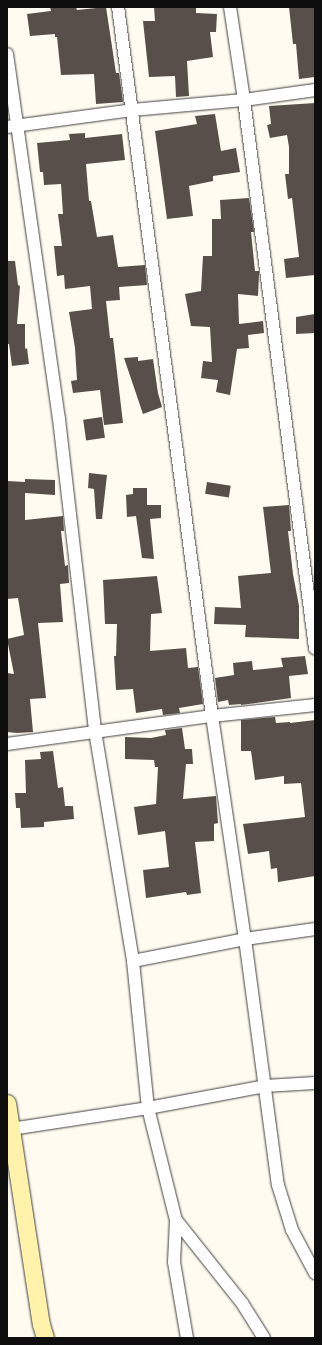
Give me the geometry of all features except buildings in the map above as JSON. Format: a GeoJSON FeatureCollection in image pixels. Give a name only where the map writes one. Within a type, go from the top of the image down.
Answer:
{"type":"FeatureCollection","features":[{"type":"Feature","properties":{"kind":"street"},"geometry":{"type":"LineString","coordinates":[[118,7],[212,716],[245,939],[278,1185],[292,1230],[315,1273]]}},
{"type":"Feature","properties":{"kind":"street"},"geometry":{"type":"LineString","coordinates":[[230,7],[244,100],[315,648]]}},
{"type":"Feature","properties":{"kind":"street"},"geometry":{"type":"LineString","coordinates":[[7,54],[12,126],[60,427],[95,730],[133,960],[148,1108],[176,1220],[174,1262],[187,1338]]}},
{"type":"Feature","properties":{"kind":"street"},"geometry":{"type":"LineString","coordinates":[[12,126],[132,110],[244,100],[315,90]]}},
{"type":"Feature","properties":{"kind":"street"},"geometry":{"type":"LineString","coordinates":[[7,744],[95,730],[315,705]]}},
{"type":"Feature","properties":{"kind":"street"},"geometry":{"type":"LineString","coordinates":[[133,960],[245,939],[315,929]]}},
{"type":"Feature","properties":{"kind":"street"},"geometry":{"type":"LineString","coordinates":[[11,1129],[148,1108],[265,1086],[315,1083]]}},
{"type":"Feature","properties":{"kind":"street"},"geometry":{"type":"LineString","coordinates":[[7,1103],[45,1338]]}},
{"type":"Feature","properties":{"kind":"street"},"geometry":{"type":"LineString","coordinates":[[176,1220],[242,1303],[264,1338]]}}]}
